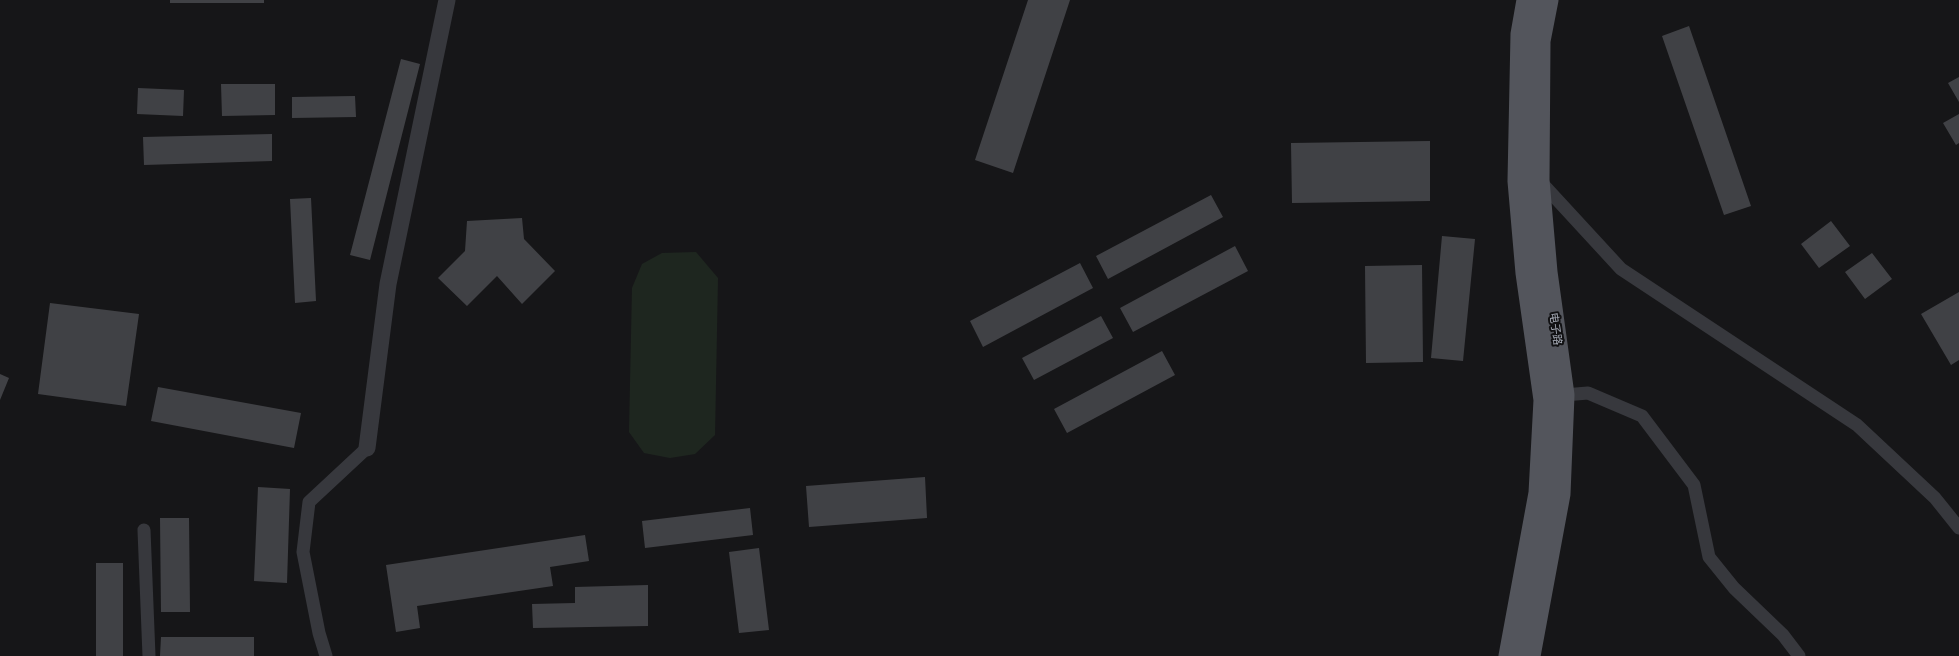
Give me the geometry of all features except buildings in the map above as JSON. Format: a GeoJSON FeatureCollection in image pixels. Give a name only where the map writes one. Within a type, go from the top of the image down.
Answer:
{"type":"FeatureCollection","features":[{"type":"Feature","properties":{"kind":"main road","name":"电子路"},"geometry":{"type":"LineString","coordinates":[[1508,656],[1539,493],[1544,400],[1526,273],[1518,181],[1521,34],[1527,0]]}},
{"type":"Feature","properties":{"kind":"main road","name":"电子路"},"geometry":{"type":"LineString","coordinates":[[1530,656],[1560,494],[1564,395],[1547,272],[1539,180],[1540,41],[1548,0]]}},
{"type":"Feature","properties":{"kind":"street"},"geometry":{"type":"LineString","coordinates":[[326,656],[318,632],[303,552],[309,502],[367,448],[388,284],[447,0]]}},
{"type":"Feature","properties":{"kind":"street"},"geometry":{"type":"LineString","coordinates":[[1539,180],[1621,269],[1857,425],[1935,498],[1959,528]]}},
{"type":"Feature","properties":{"kind":"street"},"geometry":{"type":"LineString","coordinates":[[1564,395],[1588,393],[1642,416],[1694,484],[1709,558],[1734,588],[1783,635],[1799,656]]}},
{"type":"Feature","properties":{"kind":"street"},"geometry":{"type":"LineString","coordinates":[[144,530],[149,656]]}},
{"type":"Feature","properties":{"kind":"shaded area"},"geometry":{"type":"Polygon","coordinates":[[[696,252],[718,278],[715,435],[695,454],[670,458],[644,453],[629,432],[632,288],[642,264],[662,253],[696,252]]]}}]}
